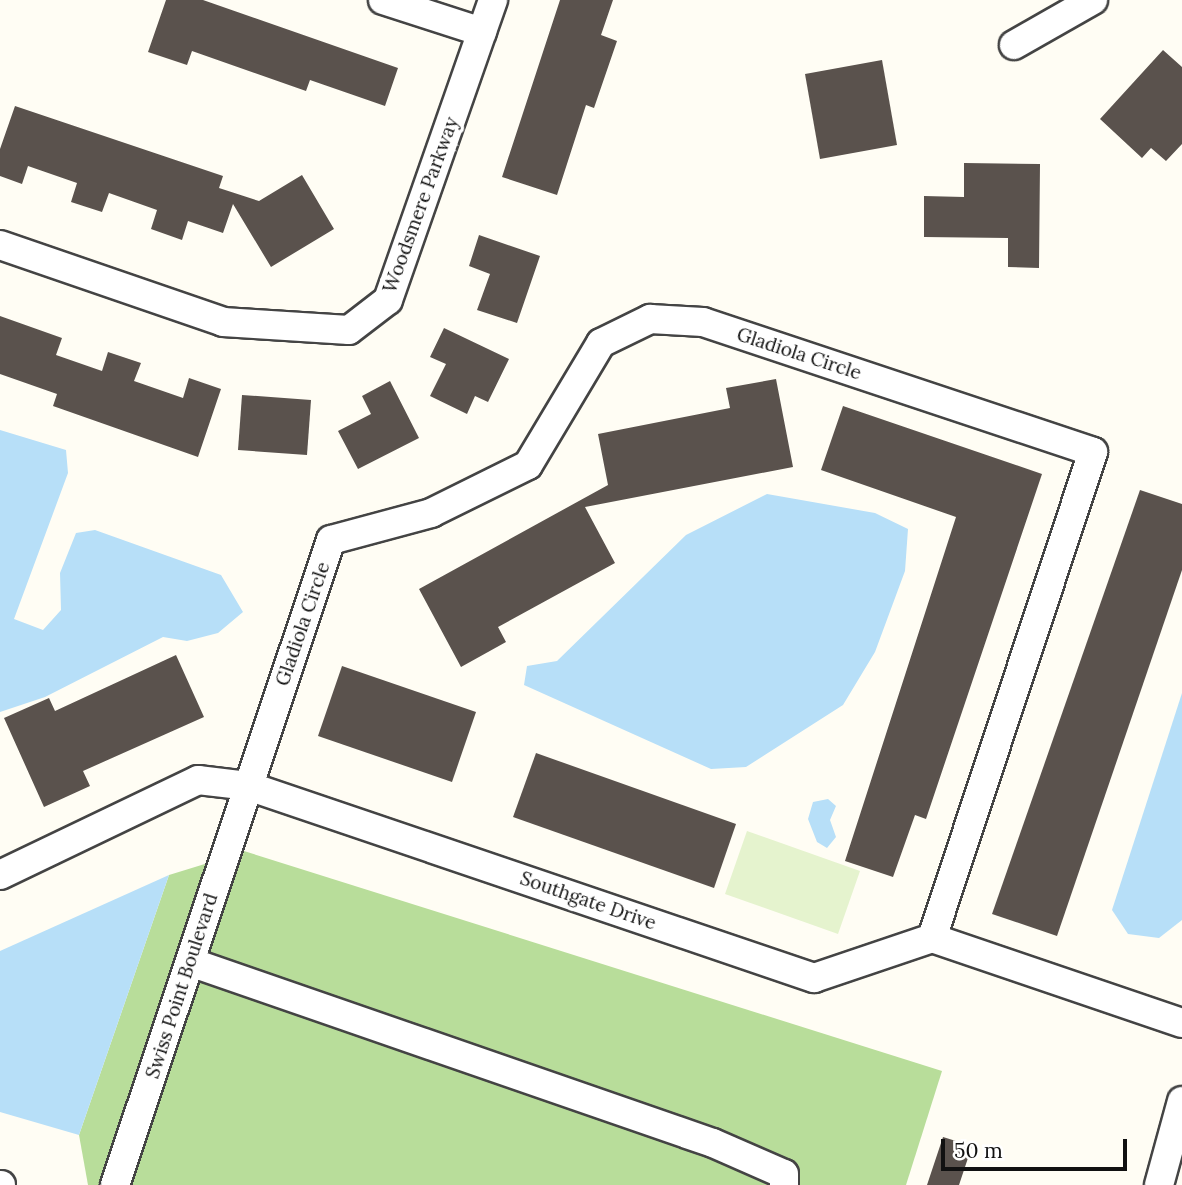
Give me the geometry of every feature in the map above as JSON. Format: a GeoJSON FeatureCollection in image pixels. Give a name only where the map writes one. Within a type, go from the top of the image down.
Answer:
{"type":"FeatureCollection","features":[{"type":"Feature","properties":{"kind":"street"},"geometry":{"type":"LineString","coordinates":[[383,0],[482,32]]}},
{"type":"Feature","properties":{"kind":"street","name":"Woodsmere Parkway"},"geometry":{"type":"LineString","coordinates":[[0,245],[223,322],[349,330],[388,300],[493,0]]}},
{"type":"Feature","properties":{"kind":"street"},"geometry":{"type":"LineString","coordinates":[[1014,45],[1093,0]]}},
{"type":"Feature","properties":{"kind":"street","name":"Gladiola Circle"},"geometry":{"type":"LineString","coordinates":[[248,786],[331,540],[431,513],[528,464],[601,343],[650,319],[703,322],[1093,452],[932,938]]}},
{"type":"Feature","properties":{"kind":"street","name":"Southgate Drive"},"geometry":{"type":"LineString","coordinates":[[0,875],[198,780],[248,786],[814,978],[932,938]]}},
{"type":"Feature","properties":{"kind":"street","name":"Swiss Point Boulevard"},"geometry":{"type":"LineString","coordinates":[[115,1185],[248,786]]}},
{"type":"Feature","properties":{"kind":"street"},"geometry":{"type":"LineString","coordinates":[[932,938],[1182,1023]]}},
{"type":"Feature","properties":{"kind":"street"},"geometry":{"type":"LineString","coordinates":[[190,962],[713,1143],[784,1174],[784,1185]]}},
{"type":"Feature","properties":{"kind":"street"},"geometry":{"type":"LineString","coordinates":[[1159,1185],[1182,1101]]}},
{"type":"Feature","properties":{"kind":"green space"},"geometry":{"type":"Polygon","coordinates":[[[747,831],[860,871],[838,934],[725,894],[747,831]]]}},
{"type":"Feature","properties":{"kind":"green space"},"geometry":{"type":"Polygon","coordinates":[[[244,851],[942,1071],[906,1185],[130,1185],[244,851]]]}},
{"type":"Feature","properties":{"kind":"green space"},"geometry":{"type":"Polygon","coordinates":[[[208,863],[100,1185],[88,1185],[79,1135],[169,875],[208,863]]]}},
{"type":"Feature","properties":{"kind":"water"},"geometry":{"type":"Polygon","coordinates":[[[0,430],[66,450],[68,473],[14,619],[43,630],[61,610],[60,573],[76,533],[95,530],[221,575],[243,612],[218,633],[187,641],[163,637],[45,697],[0,712],[0,430]]]}},
{"type":"Feature","properties":{"kind":"water"},"geometry":{"type":"Polygon","coordinates":[[[767,494],[875,513],[908,529],[905,571],[875,652],[843,705],[746,767],[711,769],[524,685],[527,666],[557,661],[686,535],[767,494]]]}},
{"type":"Feature","properties":{"kind":"water"},"geometry":{"type":"Polygon","coordinates":[[[1182,693],[1182,920],[1159,938],[1128,934],[1112,910],[1182,693]]]}},
{"type":"Feature","properties":{"kind":"water"},"geometry":{"type":"Polygon","coordinates":[[[828,799],[836,806],[830,820],[836,837],[827,848],[817,842],[808,819],[813,802],[828,799]]]}},
{"type":"Feature","properties":{"kind":"water"},"geometry":{"type":"Polygon","coordinates":[[[169,875],[79,1135],[0,1112],[0,951],[169,875]]]}},
{"type":"Feature","properties":{"kind":"building"},"geometry":{"type":"Polygon","coordinates":[[[166,0],[203,0],[398,68],[385,106],[310,80],[306,91],[192,51],[187,65],[148,52],[166,0]]]}},
{"type":"Feature","properties":{"kind":"building"},"geometry":{"type":"Polygon","coordinates":[[[560,0],[613,0],[601,35],[617,41],[594,108],[586,105],[557,195],[502,177],[560,0]]]}},
{"type":"Feature","properties":{"kind":"building"},"geometry":{"type":"Polygon","coordinates":[[[1163,50],[1182,67],[1182,144],[1166,161],[1151,148],[1142,158],[1100,119],[1163,50]]]}},
{"type":"Feature","properties":{"kind":"building"},"geometry":{"type":"Polygon","coordinates":[[[882,60],[897,145],[820,159],[805,74],[882,60]]]}},
{"type":"Feature","properties":{"kind":"building"},"geometry":{"type":"Polygon","coordinates":[[[15,106],[223,176],[219,188],[259,201],[302,175],[334,229],[271,267],[233,204],[223,233],[188,221],[182,240],[151,229],[157,210],[109,193],[102,212],[71,202],[77,183],[28,166],[22,184],[0,176],[0,149],[15,106]]]}},
{"type":"Feature","properties":{"kind":"building"},"geometry":{"type":"Polygon","coordinates":[[[964,163],[1040,164],[1039,268],[1008,267],[1008,238],[924,237],[924,196],[964,197],[964,163]]]}},
{"type":"Feature","properties":{"kind":"building"},"geometry":{"type":"Polygon","coordinates":[[[479,235],[540,256],[517,323],[477,310],[490,274],[469,266],[479,235]]]}},
{"type":"Feature","properties":{"kind":"building"},"geometry":{"type":"Polygon","coordinates":[[[0,316],[62,338],[56,355],[102,371],[108,352],[141,363],[134,381],[183,398],[189,378],[221,389],[198,457],[53,406],[57,394],[0,374],[0,316]]]}},
{"type":"Feature","properties":{"kind":"building"},"geometry":{"type":"Polygon","coordinates":[[[444,328],[509,359],[488,402],[475,396],[467,414],[430,396],[446,364],[430,357],[444,328]]]}},
{"type":"Feature","properties":{"kind":"building"},"geometry":{"type":"Polygon","coordinates":[[[776,379],[793,467],[585,507],[615,563],[498,627],[506,642],[461,667],[419,589],[608,485],[598,434],[730,408],[726,388],[776,379]]]}},
{"type":"Feature","properties":{"kind":"building"},"geometry":{"type":"Polygon","coordinates":[[[390,381],[419,438],[358,469],[338,431],[371,414],[362,396],[390,381]]]}},
{"type":"Feature","properties":{"kind":"building"},"geometry":{"type":"Polygon","coordinates":[[[242,395],[311,400],[307,455],[238,450],[242,395]]]}},
{"type":"Feature","properties":{"kind":"building"},"geometry":{"type":"Polygon","coordinates":[[[843,406],[1042,474],[926,819],[915,815],[893,877],[845,861],[956,517],[821,470],[843,406]]]}},
{"type":"Feature","properties":{"kind":"building"},"geometry":{"type":"Polygon","coordinates":[[[1140,490],[1182,504],[1182,570],[1057,936],[992,914],[1140,490]]]}},
{"type":"Feature","properties":{"kind":"building"},"geometry":{"type":"Polygon","coordinates":[[[176,655],[204,717],[83,771],[90,786],[44,807],[4,718],[49,698],[55,711],[176,655]]]}},
{"type":"Feature","properties":{"kind":"building"},"geometry":{"type":"Polygon","coordinates":[[[342,666],[476,712],[452,782],[318,736],[342,666]]]}},
{"type":"Feature","properties":{"kind":"building"},"geometry":{"type":"Polygon","coordinates":[[[536,753],[736,824],[714,888],[513,817],[536,753]]]}},
{"type":"Feature","properties":{"kind":"building"},"geometry":{"type":"Polygon","coordinates":[[[943,1137],[972,1146],[959,1185],[927,1185],[943,1137]]]}}]}
